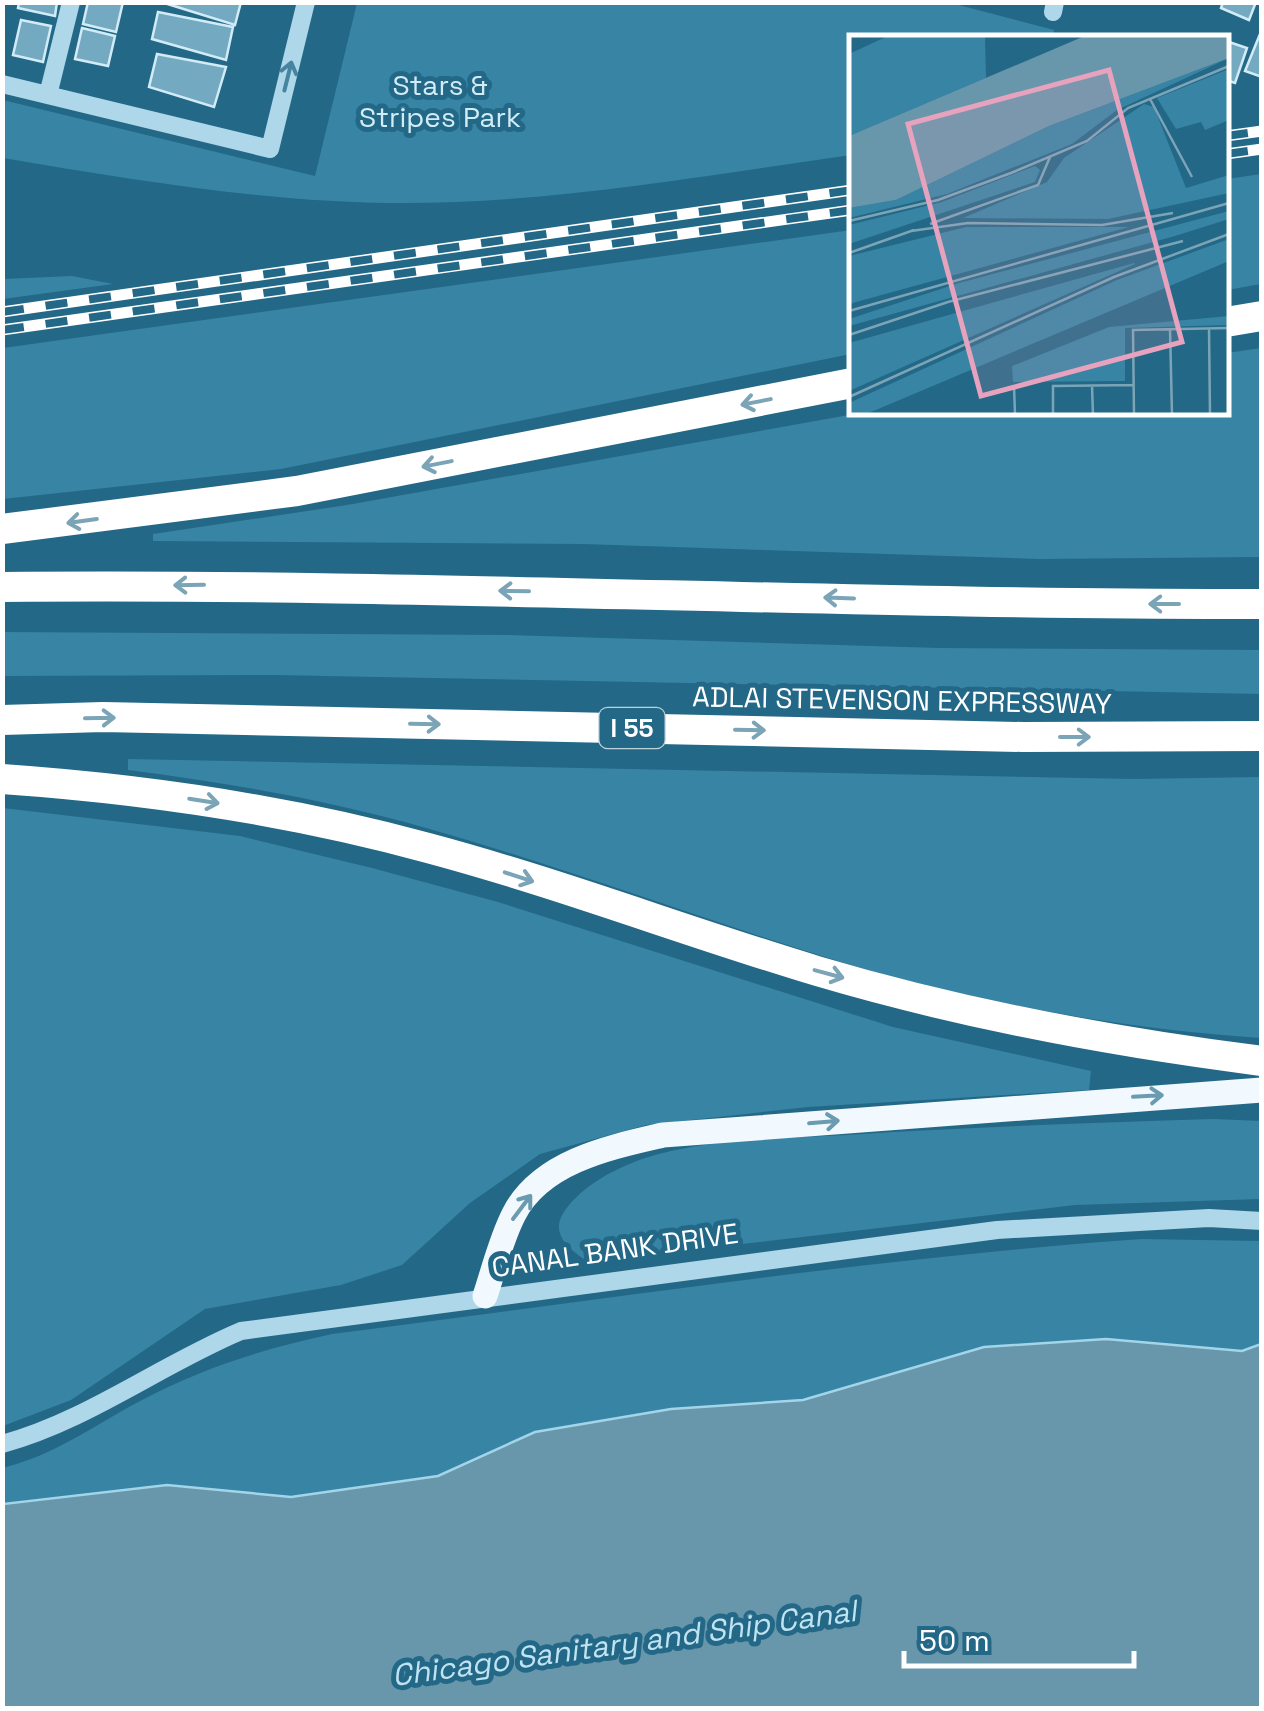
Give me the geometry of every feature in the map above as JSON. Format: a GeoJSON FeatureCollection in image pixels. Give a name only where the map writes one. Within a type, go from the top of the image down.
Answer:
{"type":"FeatureCollection","features":[{"type":"Feature","properties":{"kind":"highway"},"geometry":{"type":"LineString","coordinates":[[1229,322],[1262,316]]}},
{"type":"Feature","properties":{"kind":"highway"},"geometry":{"type":"LineString","coordinates":[[2,529],[297,492],[849,384]]}},
{"type":"Feature","properties":{"kind":"highway"},"geometry":{"type":"LineString","coordinates":[[2,587],[215,585],[1060,604],[1262,604]]}},
{"type":"Feature","properties":{"kind":"highway","name":"ADLAI STEVENSON EXPRESSWAY"},"geometry":{"type":"LineString","coordinates":[[2,720],[103,718],[1022,737],[1262,736]]}},
{"type":"Feature","properties":{"kind":"highway"},"geometry":{"type":"LineString","coordinates":[[2,778],[148,792],[303,819],[428,848],[820,972],[1067,1033],[1262,1061]]}},
{"type":"Feature","properties":{"kind":"main road"},"geometry":{"type":"LineString","coordinates":[[485,1296],[515,1211],[551,1174],[599,1150],[663,1135],[1262,1090]]}},
{"type":"Feature","properties":{"kind":"street"},"geometry":{"type":"LineString","coordinates":[[48,95],[71,2]]}},
{"type":"Feature","properties":{"kind":"street"},"geometry":{"type":"LineString","coordinates":[[2,84],[270,149],[306,2]]}},
{"type":"Feature","properties":{"kind":"street","name":"CANAL BANK DRIVE"},"geometry":{"type":"LineString","coordinates":[[2,1444],[42,1433],[180,1356],[241,1330],[997,1230],[1209,1218],[1262,1221]]}},
{"type":"Feature","properties":{"kind":"green space","name":"Stars & Stripes Park"},"geometry":{"type":"Polygon","coordinates":[[[357,3],[951,3],[1054,30],[1053,35],[849,35],[849,155],[572,193],[460,202],[303,199],[152,182],[3,158],[3,100],[315,176],[357,3]]]}},
{"type":"Feature","properties":{"kind":"green space"},"geometry":{"type":"Polygon","coordinates":[[[1261,174],[1261,284],[1229,290],[1229,179],[1261,174]]]}},
{"type":"Feature","properties":{"kind":"green space"},"geometry":{"type":"Polygon","coordinates":[[[849,230],[849,354],[281,469],[3,499],[3,348],[849,230]]]}},
{"type":"Feature","properties":{"kind":"green space"},"geometry":{"type":"Polygon","coordinates":[[[72,276],[113,284],[3,299],[3,279],[72,276]]]}},
{"type":"Feature","properties":{"kind":"green space"},"geometry":{"type":"Polygon","coordinates":[[[1261,348],[1261,557],[1040,559],[583,544],[153,541],[153,534],[347,505],[849,415],[1229,415],[1229,353],[1261,348]]]}},
{"type":"Feature","properties":{"kind":"green space"},"geometry":{"type":"Polygon","coordinates":[[[2,632],[506,635],[940,648],[1261,650],[1261,694],[274,675],[3,676],[2,632]]]}},
{"type":"Feature","properties":{"kind":"green space"},"geometry":{"type":"Polygon","coordinates":[[[128,759],[1134,779],[1261,777],[1261,1038],[1104,1021],[947,990],[844,963],[426,828],[278,793],[128,770],[128,759]]]}},
{"type":"Feature","properties":{"kind":"green space"},"geometry":{"type":"Polygon","coordinates":[[[3,808],[240,836],[372,868],[498,902],[893,1027],[1091,1071],[1089,1090],[808,1107],[646,1125],[540,1154],[470,1203],[402,1265],[341,1285],[205,1309],[71,1400],[3,1426],[3,808]]]}},
{"type":"Feature","properties":{"kind":"green space"},"geometry":{"type":"Polygon","coordinates":[[[1214,1119],[1261,1121],[1261,1199],[1075,1205],[588,1262],[560,1233],[566,1209],[600,1179],[642,1159],[693,1147],[736,1141],[984,1127],[1214,1119]]]}},
{"type":"Feature","properties":{"kind":"green space"},"geometry":{"type":"Polygon","coordinates":[[[1142,1239],[1261,1241],[1261,1344],[1242,1351],[1106,1339],[984,1347],[803,1400],[671,1409],[535,1432],[438,1476],[291,1497],[167,1485],[3,1504],[2,1468],[57,1448],[188,1378],[235,1360],[332,1334],[838,1268],[1142,1239]]]}},
{"type":"Feature","properties":{"kind":"water","name":"Chicago Sanitary and Ship Canal"},"geometry":{"type":"Polygon","coordinates":[[[1106,1339],[1242,1351],[1261,1344],[1261,1708],[3,1708],[3,1504],[167,1485],[291,1497],[438,1476],[535,1432],[671,1409],[803,1400],[984,1347],[1106,1339]]]}},
{"type":"Feature","properties":{"kind":"building"},"geometry":{"type":"Polygon","coordinates":[[[19,2],[57,2],[55,16],[18,8],[19,2]]]}},
{"type":"Feature","properties":{"kind":"building"},"geometry":{"type":"Polygon","coordinates":[[[88,2],[123,2],[116,32],[83,24],[88,2]]]}},
{"type":"Feature","properties":{"kind":"building"},"geometry":{"type":"Polygon","coordinates":[[[161,2],[241,2],[235,25],[161,2]]]}},
{"type":"Feature","properties":{"kind":"building"},"geometry":{"type":"Polygon","coordinates":[[[1223,2],[1256,2],[1249,20],[1221,8],[1223,2]]]}},
{"type":"Feature","properties":{"kind":"building"},"geometry":{"type":"Polygon","coordinates":[[[158,12],[233,27],[226,60],[152,39],[158,12]]]}},
{"type":"Feature","properties":{"kind":"building"},"geometry":{"type":"Polygon","coordinates":[[[21,20],[51,26],[43,62],[13,55],[21,20]]]}},
{"type":"Feature","properties":{"kind":"building"},"geometry":{"type":"Polygon","coordinates":[[[82,28],[115,36],[108,66],[75,59],[82,28]]]}},
{"type":"Feature","properties":{"kind":"building"},"geometry":{"type":"Polygon","coordinates":[[[1262,35],[1262,77],[1245,71],[1262,35]]]}},
{"type":"Feature","properties":{"kind":"building"},"geometry":{"type":"Polygon","coordinates":[[[1229,42],[1247,48],[1235,83],[1229,81],[1229,42]]]}},
{"type":"Feature","properties":{"kind":"building"},"geometry":{"type":"Polygon","coordinates":[[[157,54],[226,67],[214,107],[149,87],[157,54]]]}},
{"type":"Feature","properties":{"kind":"railway"},"geometry":{"type":"LineString","coordinates":[[1229,136],[1262,131]]}},
{"type":"Feature","properties":{"kind":"railway"},"geometry":{"type":"LineString","coordinates":[[1229,154],[1262,149]]}},
{"type":"Feature","properties":{"kind":"railway"},"geometry":{"type":"LineString","coordinates":[[2,312],[849,190]]}},
{"type":"Feature","properties":{"kind":"railway"},"geometry":{"type":"LineString","coordinates":[[2,330],[849,210]]}}]}
